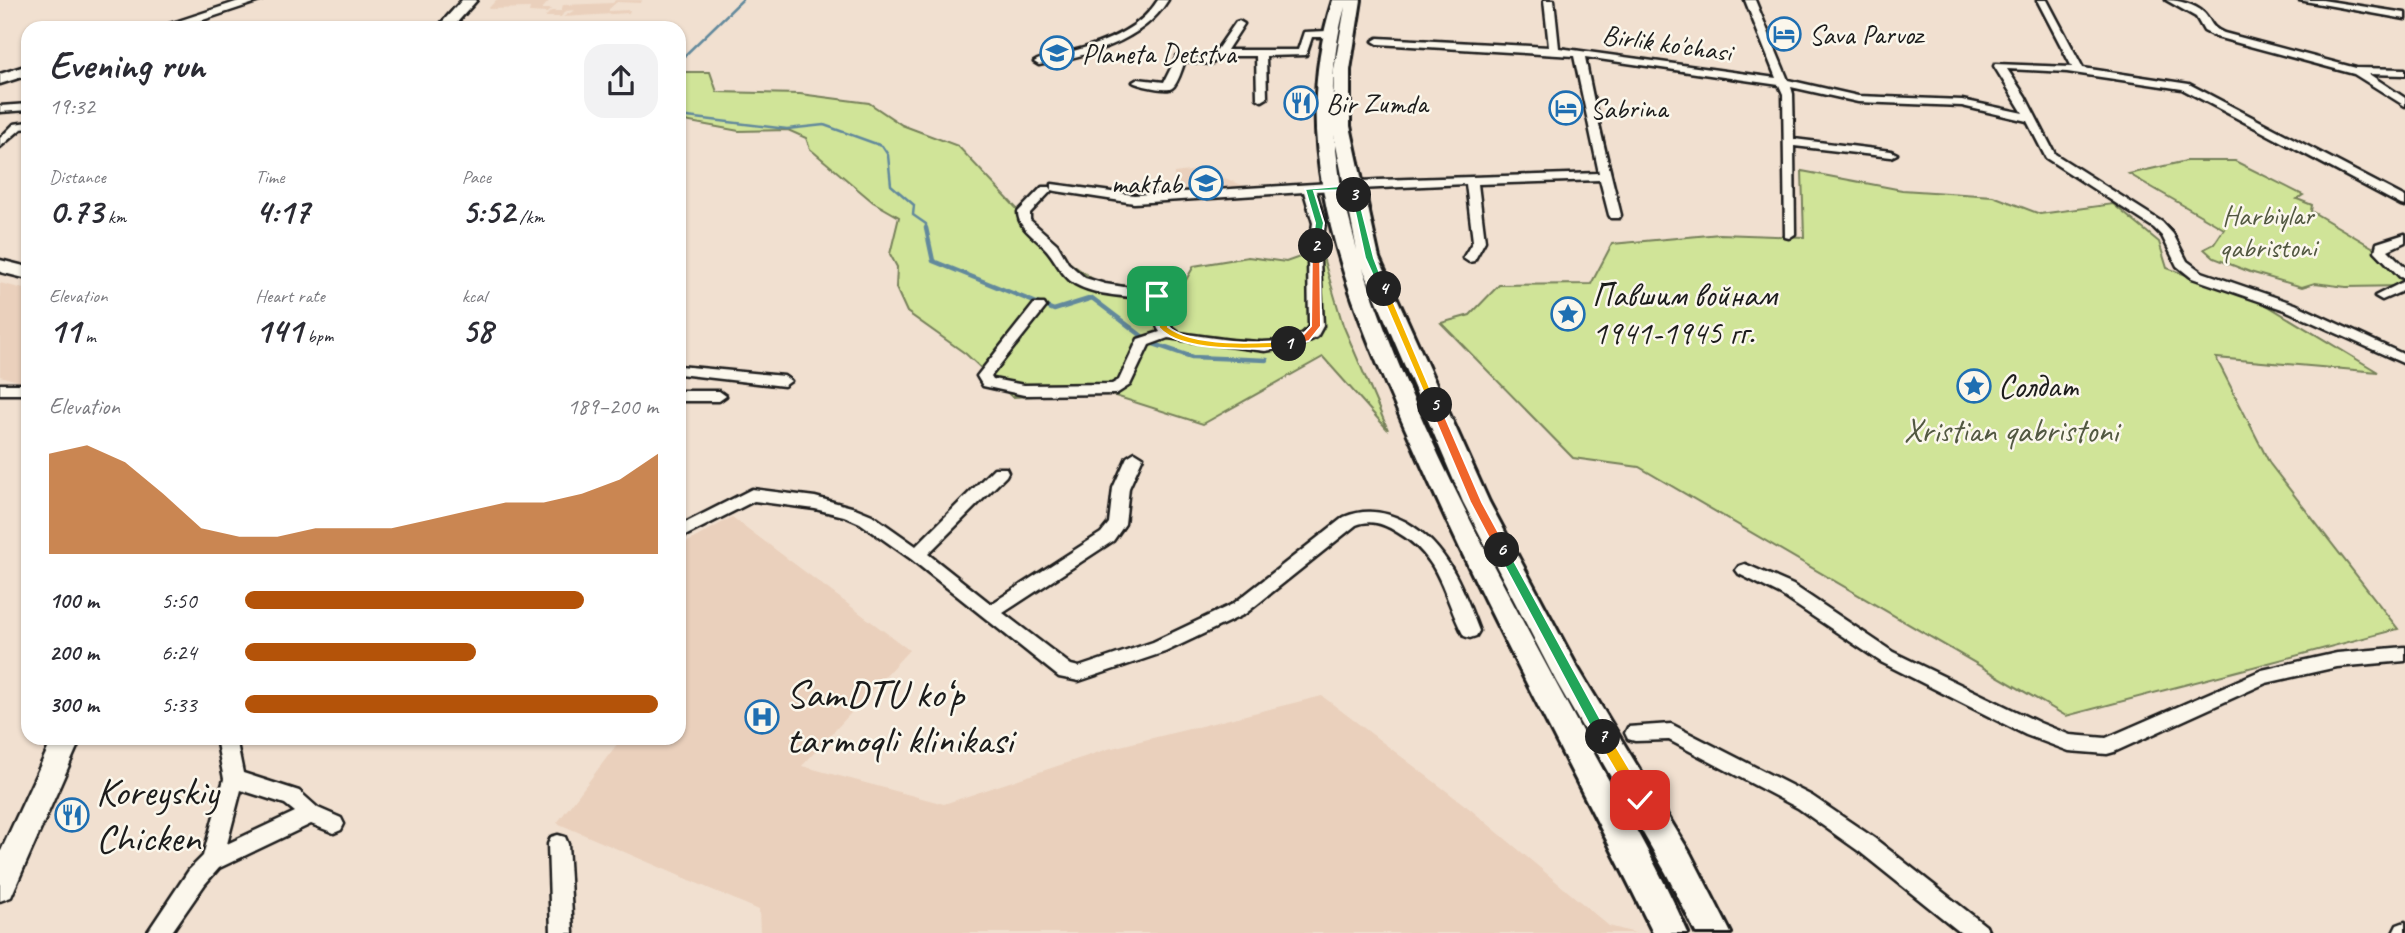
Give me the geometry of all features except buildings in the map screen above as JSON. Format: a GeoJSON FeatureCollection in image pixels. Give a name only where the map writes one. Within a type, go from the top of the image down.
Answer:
{"type":"FeatureCollection","features":[{"type":"Feature","properties":{"kind":"main road"},"geometry":{"type":"LineString","coordinates":[[187,21],[256,0]]}},
{"type":"Feature","properties":{"kind":"main road"},"geometry":{"type":"LineString","coordinates":[[450,21],[470,0]]}},
{"type":"Feature","properties":{"kind":"main road"},"geometry":{"type":"LineString","coordinates":[[1340,0],[1328,34],[1324,68],[1325,125],[1331,188],[1350,262],[1388,361],[1452,509],[1671,933]]}},
{"type":"Feature","properties":{"kind":"main road"},"geometry":{"type":"LineString","coordinates":[[1354,0],[1342,69],[1341,126],[1331,188],[1369,258],[1476,502],[1566,673],[1678,863],[1714,933]]}},
{"type":"Feature","properties":{"kind":"main road"},"geometry":{"type":"LineString","coordinates":[[0,79],[21,72]]}},
{"type":"Feature","properties":{"kind":"main road"},"geometry":{"type":"LineString","coordinates":[[0,266],[21,271]]}},
{"type":"Feature","properties":{"kind":"main road"},"geometry":{"type":"LineString","coordinates":[[0,887],[64,745]]}},
{"type":"Feature","properties":{"kind":"street"},"geometry":{"type":"LineString","coordinates":[[1039,62],[1098,49],[1153,15],[1163,0]]}},
{"type":"Feature","properties":{"kind":"street"},"geometry":{"type":"LineString","coordinates":[[1549,0],[1554,50]]}},
{"type":"Feature","properties":{"kind":"street"},"geometry":{"type":"LineString","coordinates":[[1750,0],[1786,83],[1789,234]]}},
{"type":"Feature","properties":{"kind":"street"},"geometry":{"type":"LineString","coordinates":[[2042,0],[2079,70]]}},
{"type":"Feature","properties":{"kind":"street"},"geometry":{"type":"LineString","coordinates":[[2171,0],[2193,10],[2204,21],[2207,29],[2220,35],[2356,71],[2405,72]]}},
{"type":"Feature","properties":{"kind":"street"},"geometry":{"type":"LineString","coordinates":[[2304,0],[2405,16]]}},
{"type":"Feature","properties":{"kind":"street"},"geometry":{"type":"LineString","coordinates":[[1138,82],[1166,87],[1180,59],[1213,61],[1239,24]]}},
{"type":"Feature","properties":{"kind":"street"},"geometry":{"type":"LineString","coordinates":[[1220,53],[1302,54],[1305,36],[1313,33],[1328,34]]}},
{"type":"Feature","properties":{"kind":"street","name":"Birlik ko'chasi"},"geometry":{"type":"LineString","coordinates":[[1378,41],[1554,50],[1786,83],[1858,99],[1954,103],[2030,117]]}},
{"type":"Feature","properties":{"kind":"street"},"geometry":{"type":"LineString","coordinates":[[1579,54],[1590,114],[1615,215]]}},
{"type":"Feature","properties":{"kind":"street"},"geometry":{"type":"LineString","coordinates":[[1261,55],[1262,98]]}},
{"type":"Feature","properties":{"kind":"street"},"geometry":{"type":"LineString","coordinates":[[2405,202],[2185,86],[2079,70],[2000,64],[2001,72],[2020,96],[2050,156],[2158,225],[2167,234],[2187,269],[2216,283],[2290,307],[2405,360]]}},
{"type":"Feature","properties":{"kind":"street"},"geometry":{"type":"LineString","coordinates":[[2356,71],[2405,103]]}},
{"type":"Feature","properties":{"kind":"street"},"geometry":{"type":"LineString","coordinates":[[0,110],[21,108]]}},
{"type":"Feature","properties":{"kind":"street"},"geometry":{"type":"LineString","coordinates":[[0,144],[21,127]]}},
{"type":"Feature","properties":{"kind":"street"},"geometry":{"type":"LineString","coordinates":[[1788,142],[1891,154]]}},
{"type":"Feature","properties":{"kind":"street"},"geometry":{"type":"LineString","coordinates":[[1168,334],[1164,328],[1162,306],[1157,296],[1103,289],[1080,281],[1063,265],[1052,247],[1028,226],[1024,221],[1024,212],[1051,189],[1133,199],[1378,184],[1607,176]]}},
{"type":"Feature","properties":{"kind":"street"},"geometry":{"type":"LineString","coordinates":[[1469,258],[1479,241],[1472,182]]}},
{"type":"Feature","properties":{"kind":"street"},"geometry":{"type":"LineString","coordinates":[[1039,307],[984,376],[988,383],[1024,390],[1115,389],[1125,382],[1143,342],[1168,334],[1186,340],[1265,347],[1296,342],[1312,334],[1316,326],[1314,260],[1319,223],[1331,188]]}},
{"type":"Feature","properties":{"kind":"street"},"geometry":{"type":"LineString","coordinates":[[2405,238],[2388,242],[2382,246],[2381,251],[2405,274]]}},
{"type":"Feature","properties":{"kind":"street"},"geometry":{"type":"LineString","coordinates":[[2382,296],[2405,285]]}},
{"type":"Feature","properties":{"kind":"street"},"geometry":{"type":"LineString","coordinates":[[686,371],[784,381]]}},
{"type":"Feature","properties":{"kind":"street"},"geometry":{"type":"LineString","coordinates":[[0,389],[21,389]]}},
{"type":"Feature","properties":{"kind":"street"},"geometry":{"type":"LineString","coordinates":[[686,396],[719,396]]}},
{"type":"Feature","properties":{"kind":"street"},"geometry":{"type":"LineString","coordinates":[[990,613],[1107,537],[1117,524],[1121,488],[1135,457]]}},
{"type":"Feature","properties":{"kind":"street"},"geometry":{"type":"LineString","coordinates":[[917,555],[1000,472]]}},
{"type":"Feature","properties":{"kind":"street"},"geometry":{"type":"LineString","coordinates":[[686,529],[743,498],[761,494],[849,512],[866,519],[917,555],[1066,672],[1094,672],[1159,647],[1239,609],[1350,521],[1367,516],[1386,519],[1416,534],[1436,552],[1471,631]]}},
{"type":"Feature","properties":{"kind":"street"},"geometry":{"type":"LineString","coordinates":[[1745,570],[1796,596],[1887,657],[2051,737],[2086,746],[2106,746],[2262,677],[2337,660],[2405,654]]}},
{"type":"Feature","properties":{"kind":"street"},"geometry":{"type":"LineString","coordinates":[[1635,733],[1671,732],[1805,802],[1867,845],[1978,933]]}},
{"type":"Feature","properties":{"kind":"street"},"geometry":{"type":"LineString","coordinates":[[212,861],[234,779],[227,745]]}},
{"type":"Feature","properties":{"kind":"street"},"geometry":{"type":"LineString","coordinates":[[234,779],[292,797],[311,814],[334,824]]}},
{"type":"Feature","properties":{"kind":"street"},"geometry":{"type":"LineString","coordinates":[[158,933],[197,877],[212,861],[311,814]]}},
{"type":"Feature","properties":{"kind":"street"},"geometry":{"type":"LineString","coordinates":[[558,844],[562,933]]}},
{"type":"Feature","properties":{"kind":"shaded area"},"geometry":{"type":"Polygon","coordinates":[[[496,0],[550,0],[542,9],[551,9],[547,13],[529,12],[530,8],[488,9],[496,0]]]}},
{"type":"Feature","properties":{"kind":"shaded area"},"geometry":{"type":"Polygon","coordinates":[[[615,0],[642,0],[641,3],[617,2],[609,9],[630,10],[629,13],[563,17],[575,10],[565,11],[561,17],[545,17],[551,11],[561,11],[563,5],[613,3],[615,0]]]}},
{"type":"Feature","properties":{"kind":"shaded area","name":"maktab"},"geometry":{"type":"Polygon","coordinates":[[[1197,170],[1254,190],[1175,192],[1174,173],[1197,170]]]}},
{"type":"Feature","properties":{"kind":"shaded area"},"geometry":{"type":"Polygon","coordinates":[[[0,283],[21,288],[21,382],[0,376],[0,283]]]}},
{"type":"Feature","properties":{"kind":"shaded area","name":"SamDTU ko‘p tarmoqli klinikasi"},"geometry":{"type":"Polygon","coordinates":[[[732,517],[909,650],[802,766],[944,804],[1108,749],[1322,696],[1470,809],[1609,926],[1635,933],[760,933],[759,910],[557,823],[616,745],[686,745],[686,543],[732,517]]]}},
{"type":"Feature","properties":{"kind":"green space"},"geometry":{"type":"Polygon","coordinates":[[[686,72],[710,72],[717,92],[800,94],[869,103],[902,125],[958,146],[1063,258],[1097,282],[1144,288],[1183,285],[1194,266],[1248,257],[1286,262],[1311,253],[1322,254],[1343,325],[1388,430],[1323,357],[1203,424],[1106,393],[1012,397],[966,354],[907,312],[896,288],[897,267],[890,254],[899,217],[873,202],[810,149],[806,138],[788,130],[739,131],[686,121],[686,72]]]}},
{"type":"Feature","properties":{"kind":"green space","name":"Harbiylar qabristoni"},"geometry":{"type":"Polygon","coordinates":[[[2186,161],[2235,161],[2303,195],[2297,199],[2312,205],[2311,211],[2389,257],[2405,271],[2405,286],[2346,287],[2315,283],[2302,287],[2214,258],[2204,249],[2214,244],[2224,229],[2129,174],[2186,161]]]}},
{"type":"Feature","properties":{"kind":"green space","name":"Xristian qabristoni"},"geometry":{"type":"Polygon","coordinates":[[[1802,171],[1902,190],[1993,196],[2040,214],[2113,204],[2159,242],[2167,268],[2263,303],[2378,372],[2216,358],[2270,464],[2398,629],[2066,716],[1639,467],[1573,458],[1441,323],[1470,315],[1499,285],[1591,284],[1612,244],[1720,234],[1804,237],[1802,171]]]}},
{"type":"Feature","properties":{"kind":"waterway"},"geometry":{"type":"LineString","coordinates":[[686,54],[742,0]]}},
{"type":"Feature","properties":{"kind":"waterway"},"geometry":{"type":"LineString","coordinates":[[686,117],[787,129],[824,125],[882,146],[888,155],[891,185],[914,205],[913,215],[926,224],[926,228]]}},
{"type":"Feature","properties":{"kind":"waterway"},"geometry":{"type":"LineString","coordinates":[[926,228],[933,261],[1054,310],[1092,298],[1142,336]]}},
{"type":"Feature","properties":{"kind":"waterway"},"geometry":{"type":"LineString","coordinates":[[1151,343],[1192,357],[1267,360]]}},
{"type":"Feature","properties":{"kind":"place","name":"Sava Parvoz"},"geometry":{"type":"Point","coordinates":[1784,34]}},
{"type":"Feature","properties":{"kind":"place","name":"Planeta Detstva"},"geometry":{"type":"Point","coordinates":[1057,53]}},
{"type":"Feature","properties":{"kind":"place","name":"Bir Zumda"},"geometry":{"type":"Point","coordinates":[1301,103]}},
{"type":"Feature","properties":{"kind":"place","name":"Sabrina"},"geometry":{"type":"Point","coordinates":[1566,108]}},
{"type":"Feature","properties":{"kind":"place","name":"maktab"},"geometry":{"type":"Point","coordinates":[1206,183]}},
{"type":"Feature","properties":{"kind":"place","name":"Павшим войнам 1941-1945 гг."},"geometry":{"type":"Point","coordinates":[1568,314]}},
{"type":"Feature","properties":{"kind":"place","name":"Солдат"},"geometry":{"type":"Point","coordinates":[1974,386]}},
{"type":"Feature","properties":{"kind":"place","name":"SamDTU ko‘p tarmoqli klinikasi"},"geometry":{"type":"Point","coordinates":[762,717]}},
{"type":"Feature","properties":{"kind":"place","name":"Koreyskiy Chicken"},"geometry":{"type":"Point","coordinates":[72,815]}},
{"type":"Feature","properties":{"kind":"route"},"geometry":{"type":"LineString","coordinates":[[1157,296],[1162,306],[1164,328],[1168,334],[1175,337],[1265,347],[1306,339],[1316,326],[1314,260],[1319,223],[1309,189],[1352,187],[1369,258],[1476,502],[1566,673],[1640,800]]}}]}
